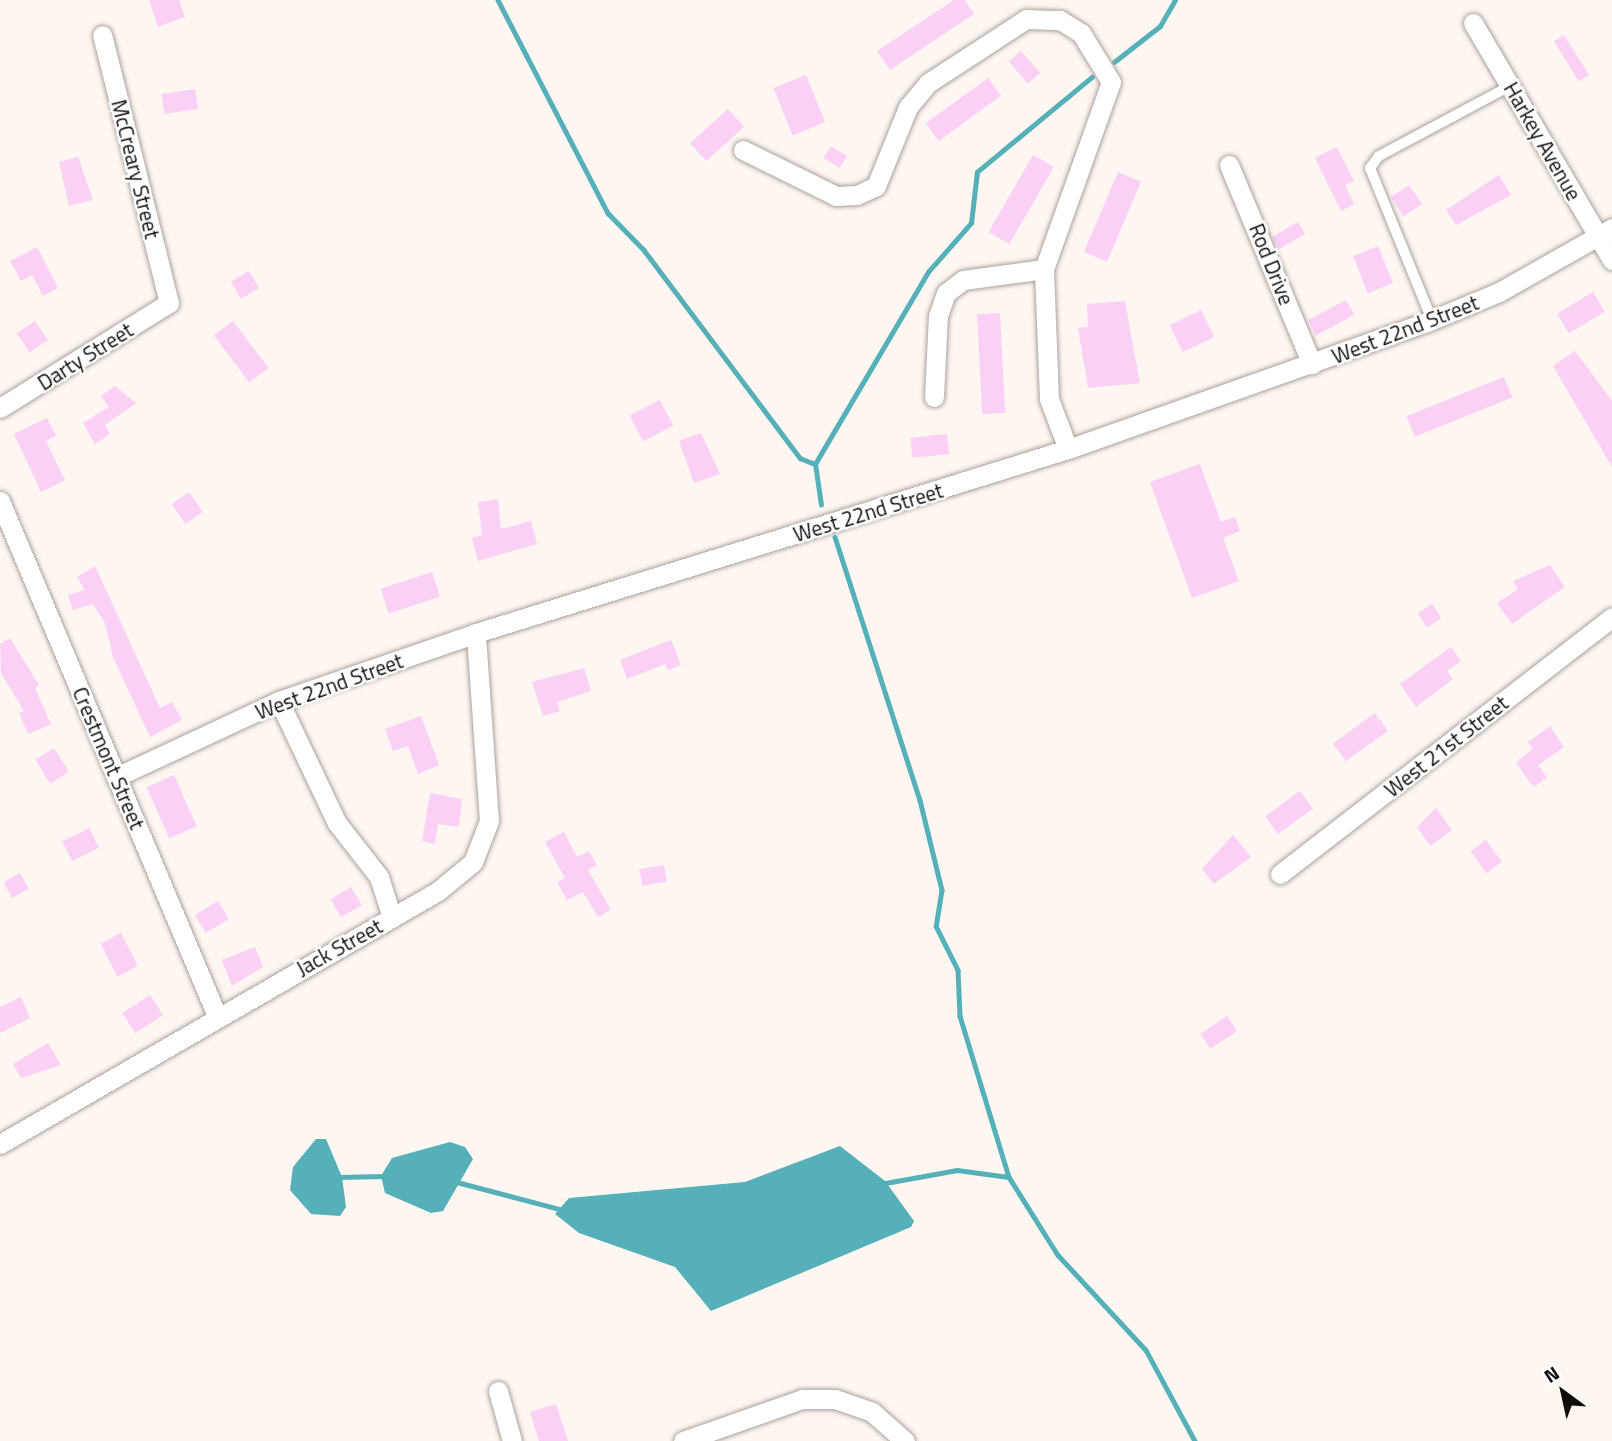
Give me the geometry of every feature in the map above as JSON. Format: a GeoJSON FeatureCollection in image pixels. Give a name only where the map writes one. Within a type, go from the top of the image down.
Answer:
{"type":"FeatureCollection","features":[{"type":"Feature","properties":{"kind":"street"},"geometry":{"type":"LineString","coordinates":[[743,150],[836,195],[857,195],[876,186],[908,107],[928,82],[1026,19],[1060,20],[1081,33],[1111,82],[1044,269],[1049,399],[1068,449]]}},
{"type":"Feature","properties":{"kind":"street","name":"Harkey Avenue"},"geometry":{"type":"LineString","coordinates":[[1473,23],[1510,86],[1605,232],[1612,260]]}},
{"type":"Feature","properties":{"kind":"street","name":"McCreary Street"},"geometry":{"type":"LineString","coordinates":[[102,35],[169,303]]}},
{"type":"Feature","properties":{"kind":"street","name":"Rod Drive"},"geometry":{"type":"LineString","coordinates":[[1229,164],[1312,364]]}},
{"type":"Feature","properties":{"kind":"street","name":"West 22nd Street"},"geometry":{"type":"LineString","coordinates":[[116,777],[279,701],[476,633],[1068,449],[1312,364],[1499,292],[1605,232]]}},
{"type":"Feature","properties":{"kind":"street"},"geometry":{"type":"LineString","coordinates":[[934,397],[938,316],[946,293],[963,280],[1044,269]]}},
{"type":"Feature","properties":{"kind":"street","name":"Darty Street"},"geometry":{"type":"LineString","coordinates":[[0,408],[169,303]]}},
{"type":"Feature","properties":{"kind":"street","name":"Crestmont Street"},"geometry":{"type":"LineString","coordinates":[[0,501],[217,1016]]}},
{"type":"Feature","properties":{"kind":"street","name":"West 21st Street"},"geometry":{"type":"LineString","coordinates":[[1280,874],[1612,617]]}},
{"type":"Feature","properties":{"kind":"street","name":"Jack Street"},"geometry":{"type":"LineString","coordinates":[[0,1143],[217,1016],[392,918],[473,862],[489,821],[476,633]]}},
{"type":"Feature","properties":{"kind":"street"},"geometry":{"type":"LineString","coordinates":[[279,701],[337,823],[379,877],[392,918]]}},
{"type":"Feature","properties":{"kind":"street"},"geometry":{"type":"LineString","coordinates":[[498,1391],[512,1441]]}},
{"type":"Feature","properties":{"kind":"street"},"geometry":{"type":"LineString","coordinates":[[684,1441],[802,1399],[835,1399],[872,1412],[905,1441]]}},
{"type":"Feature","properties":{"kind":"lane"},"geometry":{"type":"LineString","coordinates":[[1432,320],[1370,168],[1379,156],[1510,86]]}},
{"type":"Feature","properties":{"kind":"water"},"geometry":{"type":"Polygon","coordinates":[[[316,1139],[326,1139],[342,1177],[346,1207],[340,1216],[311,1214],[290,1190],[293,1167],[316,1139]]]}},
{"type":"Feature","properties":{"kind":"water"},"geometry":{"type":"Polygon","coordinates":[[[450,1142],[465,1147],[473,1159],[443,1211],[431,1213],[385,1193],[381,1176],[392,1158],[450,1142]]]}},
{"type":"Feature","properties":{"kind":"water"},"geometry":{"type":"Polygon","coordinates":[[[840,1146],[885,1181],[914,1221],[911,1227],[711,1311],[675,1267],[579,1233],[555,1214],[569,1198],[745,1182],[840,1146]]]}},
{"type":"Feature","properties":{"kind":"building"},"geometry":{"type":"Polygon","coordinates":[[[149,0],[179,0],[185,17],[158,27],[149,0]]]}},
{"type":"Feature","properties":{"kind":"building"},"geometry":{"type":"Polygon","coordinates":[[[954,0],[965,0],[974,14],[890,70],[877,51],[954,0]]]}},
{"type":"Feature","properties":{"kind":"building"},"geometry":{"type":"Polygon","coordinates":[[[1564,35],[1589,75],[1579,81],[1554,41],[1564,35]]]}},
{"type":"Feature","properties":{"kind":"building"},"geometry":{"type":"Polygon","coordinates":[[[1021,51],[1040,73],[1028,83],[1009,61],[1021,51]]]}},
{"type":"Feature","properties":{"kind":"building"},"geometry":{"type":"Polygon","coordinates":[[[806,75],[825,122],[793,135],[774,88],[806,75]]]}},
{"type":"Feature","properties":{"kind":"building"},"geometry":{"type":"Polygon","coordinates":[[[988,78],[1001,96],[939,141],[926,123],[988,78]]]}},
{"type":"Feature","properties":{"kind":"building"},"geometry":{"type":"Polygon","coordinates":[[[195,89],[198,109],[165,114],[161,94],[195,89]]]}},
{"type":"Feature","properties":{"kind":"building"},"geometry":{"type":"Polygon","coordinates":[[[728,109],[744,127],[706,161],[690,143],[728,109]]]}},
{"type":"Feature","properties":{"kind":"building"},"geometry":{"type":"Polygon","coordinates":[[[831,146],[847,156],[840,168],[824,158],[831,146]]]}},
{"type":"Feature","properties":{"kind":"building"},"geometry":{"type":"Polygon","coordinates":[[[1337,147],[1354,181],[1345,185],[1354,204],[1341,211],[1315,158],[1337,147]]]}},
{"type":"Feature","properties":{"kind":"building"},"geometry":{"type":"Polygon","coordinates":[[[1033,155],[1054,167],[1009,244],[988,232],[1033,155]]]}},
{"type":"Feature","properties":{"kind":"building"},"geometry":{"type":"Polygon","coordinates":[[[78,157],[93,200],[69,206],[59,162],[78,157]]]}},
{"type":"Feature","properties":{"kind":"building"},"geometry":{"type":"Polygon","coordinates":[[[1118,172],[1141,182],[1107,262],[1084,252],[1118,172]]]}},
{"type":"Feature","properties":{"kind":"building"},"geometry":{"type":"Polygon","coordinates":[[[1499,175],[1511,195],[1456,225],[1446,210],[1499,175]]]}},
{"type":"Feature","properties":{"kind":"building"},"geometry":{"type":"Polygon","coordinates":[[[1409,185],[1422,204],[1404,216],[1391,197],[1409,185]]]}},
{"type":"Feature","properties":{"kind":"building"},"geometry":{"type":"Polygon","coordinates":[[[1298,222],[1305,234],[1279,249],[1272,237],[1298,222]]]}},
{"type":"Feature","properties":{"kind":"building"},"geometry":{"type":"Polygon","coordinates":[[[1378,246],[1393,283],[1368,293],[1353,256],[1378,246]]]}},
{"type":"Feature","properties":{"kind":"building"},"geometry":{"type":"Polygon","coordinates":[[[37,247],[58,288],[43,296],[32,275],[21,281],[10,261],[37,247]]]}},
{"type":"Feature","properties":{"kind":"building"},"geometry":{"type":"Polygon","coordinates":[[[249,271],[259,288],[241,299],[231,282],[249,271]]]}},
{"type":"Feature","properties":{"kind":"building"},"geometry":{"type":"Polygon","coordinates":[[[1593,292],[1605,312],[1569,333],[1557,314],[1593,292]]]}},
{"type":"Feature","properties":{"kind":"building"},"geometry":{"type":"Polygon","coordinates":[[[1346,300],[1354,315],[1316,335],[1308,320],[1346,300]]]}},
{"type":"Feature","properties":{"kind":"building"},"geometry":{"type":"Polygon","coordinates":[[[1125,301],[1140,383],[1088,388],[1078,328],[1088,327],[1087,304],[1125,301]]]}},
{"type":"Feature","properties":{"kind":"building"},"geometry":{"type":"Polygon","coordinates":[[[1201,310],[1214,337],[1183,352],[1170,325],[1201,310]]]}},
{"type":"Feature","properties":{"kind":"building"},"geometry":{"type":"Polygon","coordinates":[[[1000,313],[1005,413],[982,414],[977,314],[1000,313]]]}},
{"type":"Feature","properties":{"kind":"building"},"geometry":{"type":"Polygon","coordinates":[[[35,321],[48,340],[30,352],[17,333],[35,321]]]}},
{"type":"Feature","properties":{"kind":"building"},"geometry":{"type":"Polygon","coordinates":[[[233,321],[269,368],[249,383],[214,335],[233,321]]]}},
{"type":"Feature","properties":{"kind":"building"},"geometry":{"type":"Polygon","coordinates":[[[1575,351],[1612,401],[1612,467],[1553,366],[1575,351]]]}},
{"type":"Feature","properties":{"kind":"building"},"geometry":{"type":"Polygon","coordinates":[[[1504,377],[1512,397],[1415,437],[1407,416],[1504,377]]]}},
{"type":"Feature","properties":{"kind":"building"},"geometry":{"type":"Polygon","coordinates":[[[115,386],[136,403],[105,425],[110,434],[95,444],[83,423],[109,407],[101,396],[115,386]]]}},
{"type":"Feature","properties":{"kind":"building"},"geometry":{"type":"Polygon","coordinates":[[[660,400],[673,426],[643,441],[630,415],[660,400]]]}},
{"type":"Feature","properties":{"kind":"building"},"geometry":{"type":"Polygon","coordinates":[[[47,418],[56,436],[46,441],[65,480],[41,492],[14,434],[47,418]]]}},
{"type":"Feature","properties":{"kind":"building"},"geometry":{"type":"Polygon","coordinates":[[[701,433],[720,474],[694,483],[679,441],[701,433]]]}},
{"type":"Feature","properties":{"kind":"building"},"geometry":{"type":"Polygon","coordinates":[[[947,434],[949,454],[912,458],[910,438],[947,434]]]}},
{"type":"Feature","properties":{"kind":"building"},"geometry":{"type":"Polygon","coordinates":[[[1200,464],[1221,522],[1235,517],[1240,531],[1223,538],[1239,581],[1192,598],[1150,482],[1200,464]]]}},
{"type":"Feature","properties":{"kind":"building"},"geometry":{"type":"Polygon","coordinates":[[[189,492],[203,512],[186,524],[172,504],[189,492]]]}},
{"type":"Feature","properties":{"kind":"building"},"geometry":{"type":"Polygon","coordinates":[[[498,499],[501,529],[531,521],[537,544],[478,561],[472,538],[482,535],[478,502],[498,499]]]}},
{"type":"Feature","properties":{"kind":"building"},"geometry":{"type":"Polygon","coordinates":[[[1550,565],[1565,587],[1512,624],[1497,603],[1518,589],[1513,581],[1550,565]]]}},
{"type":"Feature","properties":{"kind":"building"},"geometry":{"type":"Polygon","coordinates":[[[95,566],[160,708],[172,702],[182,720],[150,737],[113,657],[105,623],[93,604],[73,610],[68,595],[85,590],[77,577],[95,566]]]}},
{"type":"Feature","properties":{"kind":"building"},"geometry":{"type":"Polygon","coordinates":[[[432,572],[440,597],[389,613],[381,589],[432,572]]]}},
{"type":"Feature","properties":{"kind":"building"},"geometry":{"type":"Polygon","coordinates":[[[1432,604],[1441,618],[1427,628],[1418,613],[1432,604]]]}},
{"type":"Feature","properties":{"kind":"building"},"geometry":{"type":"Polygon","coordinates":[[[10,638],[39,685],[35,688],[51,724],[28,734],[19,713],[24,711],[1,673],[0,644],[10,638]]]}},
{"type":"Feature","properties":{"kind":"building"},"geometry":{"type":"Polygon","coordinates":[[[671,640],[681,665],[668,670],[665,664],[627,679],[620,660],[671,640]]]}},
{"type":"Feature","properties":{"kind":"building"},"geometry":{"type":"Polygon","coordinates":[[[1451,647],[1461,661],[1447,671],[1453,679],[1416,707],[1400,684],[1451,647]]]}},
{"type":"Feature","properties":{"kind":"building"},"geometry":{"type":"Polygon","coordinates":[[[584,668],[591,691],[557,702],[560,711],[543,716],[532,682],[584,668]]]}},
{"type":"Feature","properties":{"kind":"building"},"geometry":{"type":"Polygon","coordinates":[[[1375,713],[1388,731],[1346,761],[1333,744],[1375,713]]]}},
{"type":"Feature","properties":{"kind":"building"},"geometry":{"type":"Polygon","coordinates":[[[421,716],[439,765],[418,774],[408,746],[393,751],[385,729],[421,716]]]}},
{"type":"Feature","properties":{"kind":"building"},"geometry":{"type":"Polygon","coordinates":[[[1550,726],[1564,747],[1538,765],[1547,778],[1533,787],[1516,762],[1533,749],[1528,742],[1550,726]]]}},
{"type":"Feature","properties":{"kind":"building"},"geometry":{"type":"Polygon","coordinates":[[[54,748],[69,772],[50,783],[35,760],[54,748]]]}},
{"type":"Feature","properties":{"kind":"building"},"geometry":{"type":"Polygon","coordinates":[[[174,775],[197,826],[169,838],[147,787],[174,775]]]}},
{"type":"Feature","properties":{"kind":"building"},"geometry":{"type":"Polygon","coordinates":[[[1300,791],[1313,809],[1278,834],[1265,816],[1300,791]]]}},
{"type":"Feature","properties":{"kind":"building"},"geometry":{"type":"Polygon","coordinates":[[[430,793],[462,799],[459,827],[438,824],[435,844],[422,841],[430,793]]]}},
{"type":"Feature","properties":{"kind":"building"},"geometry":{"type":"Polygon","coordinates":[[[1436,808],[1452,830],[1430,846],[1417,827],[1436,808]]]}},
{"type":"Feature","properties":{"kind":"building"},"geometry":{"type":"Polygon","coordinates":[[[89,828],[99,848],[72,861],[62,842],[89,828]]]}},
{"type":"Feature","properties":{"kind":"building"},"geometry":{"type":"Polygon","coordinates":[[[564,832],[577,857],[589,851],[597,865],[588,870],[611,910],[598,917],[583,892],[567,900],[557,882],[565,878],[545,842],[564,832]]]}},
{"type":"Feature","properties":{"kind":"building"},"geometry":{"type":"Polygon","coordinates":[[[1233,835],[1251,857],[1214,884],[1202,869],[1233,835]]]}},
{"type":"Feature","properties":{"kind":"building"},"geometry":{"type":"Polygon","coordinates":[[[1486,840],[1502,862],[1486,873],[1471,851],[1486,840]]]}},
{"type":"Feature","properties":{"kind":"building"},"geometry":{"type":"Polygon","coordinates":[[[664,865],[667,882],[642,886],[639,869],[664,865]]]}},
{"type":"Feature","properties":{"kind":"building"},"geometry":{"type":"Polygon","coordinates":[[[20,873],[29,889],[12,898],[3,882],[20,873]]]}},
{"type":"Feature","properties":{"kind":"building"},"geometry":{"type":"Polygon","coordinates":[[[351,887],[362,905],[341,917],[330,899],[351,887]]]}},
{"type":"Feature","properties":{"kind":"building"},"geometry":{"type":"Polygon","coordinates":[[[218,901],[229,919],[206,933],[195,915],[218,901]]]}},
{"type":"Feature","properties":{"kind":"building"},"geometry":{"type":"Polygon","coordinates":[[[121,933],[138,966],[117,976],[101,943],[121,933]]]}},
{"type":"Feature","properties":{"kind":"building"},"geometry":{"type":"Polygon","coordinates":[[[255,947],[263,967],[232,986],[222,960],[255,947]]]}},
{"type":"Feature","properties":{"kind":"building"},"geometry":{"type":"Polygon","coordinates":[[[150,995],[163,1015],[135,1033],[122,1013],[150,995]]]}},
{"type":"Feature","properties":{"kind":"building"},"geometry":{"type":"Polygon","coordinates":[[[21,997],[30,1018],[0,1033],[0,1007],[21,997]]]}},
{"type":"Feature","properties":{"kind":"building"},"geometry":{"type":"Polygon","coordinates":[[[1227,1016],[1237,1031],[1211,1049],[1200,1034],[1227,1016]]]}},
{"type":"Feature","properties":{"kind":"building"},"geometry":{"type":"Polygon","coordinates":[[[48,1043],[61,1065],[21,1078],[13,1064],[48,1043]]]}},
{"type":"Feature","properties":{"kind":"building"},"geometry":{"type":"Polygon","coordinates":[[[556,1404],[568,1441],[539,1441],[530,1412],[556,1404]]]}},
{"type":"Feature","properties":{"kind":"waterway"},"geometry":{"type":"LineString","coordinates":[[498,0],[608,213],[644,250],[800,458],[815,464]]}},
{"type":"Feature","properties":{"kind":"waterway"},"geometry":{"type":"LineString","coordinates":[[1114,62],[1160,26],[1175,0]]}},
{"type":"Feature","properties":{"kind":"waterway"},"geometry":{"type":"LineString","coordinates":[[821,505],[815,464],[928,272],[971,223],[977,172],[1092,77]]}},
{"type":"Feature","properties":{"kind":"waterway"},"geometry":{"type":"LineString","coordinates":[[835,537],[920,800],[942,890],[936,926],[958,970],[960,1016],[1009,1177],[1058,1255],[1146,1350],[1195,1441]]}},
{"type":"Feature","properties":{"kind":"waterway"},"geometry":{"type":"LineString","coordinates":[[880,1184],[957,1170],[1009,1177]]}},
{"type":"Feature","properties":{"kind":"waterway"},"geometry":{"type":"LineString","coordinates":[[338,1177],[385,1176]]}},
{"type":"Feature","properties":{"kind":"waterway"},"geometry":{"type":"LineString","coordinates":[[457,1182],[559,1209]]}}]}
